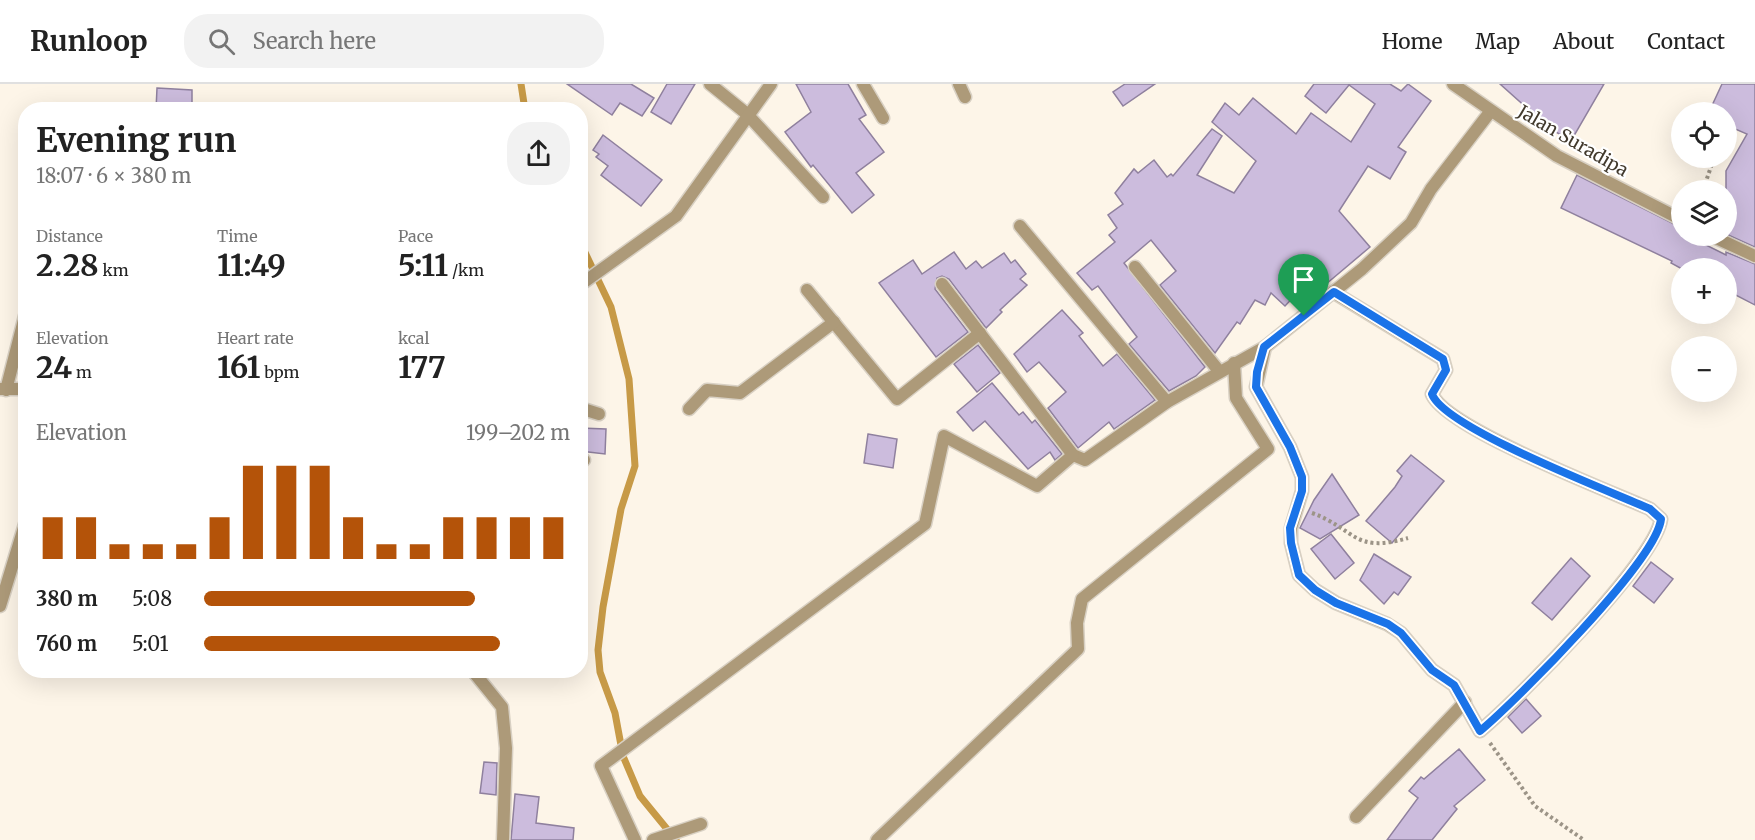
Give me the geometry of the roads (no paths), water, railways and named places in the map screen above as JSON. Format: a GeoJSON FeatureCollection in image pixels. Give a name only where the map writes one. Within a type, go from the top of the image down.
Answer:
{"type":"FeatureCollection","features":[{"type":"Feature","properties":{"kind":"street"},"geometry":{"type":"LineString","coordinates":[[710,84],[747,114],[823,197]]}},
{"type":"Feature","properties":{"kind":"street"},"geometry":{"type":"LineString","coordinates":[[588,280],[646,240],[676,216],[747,114],[771,84]]}},
{"type":"Feature","properties":{"kind":"street"},"geometry":{"type":"LineString","coordinates":[[863,84],[883,118]]}},
{"type":"Feature","properties":{"kind":"street"},"geometry":{"type":"LineString","coordinates":[[959,84],[965,97]]}},
{"type":"Feature","properties":{"kind":"street","name":"Jalan Suradipa"},"geometry":{"type":"LineString","coordinates":[[1453,84],[1490,112],[1557,156],[1671,214]]}},
{"type":"Feature","properties":{"kind":"street"},"geometry":{"type":"LineString","coordinates":[[942,284],[1073,455],[1081,460],[1088,459],[1167,402],[1264,347],[1334,292],[1411,223],[1431,189],[1490,112]]}},
{"type":"Feature","properties":{"kind":"street"},"geometry":{"type":"LineString","coordinates":[[1020,226],[1167,402]]}},
{"type":"Feature","properties":{"kind":"street"},"geometry":{"type":"LineString","coordinates":[[1734,246],[1755,256]]}},
{"type":"Feature","properties":{"kind":"street"},"geometry":{"type":"LineString","coordinates":[[1135,267],[1219,371]]}},
{"type":"Feature","properties":{"kind":"street"},"geometry":{"type":"LineString","coordinates":[[807,290],[897,399],[980,333]]}},
{"type":"Feature","properties":{"kind":"street"},"geometry":{"type":"LineString","coordinates":[[1264,347],[1256,387],[1290,447],[1302,477],[1302,491],[1290,528],[1291,543],[1299,575],[1315,590],[1336,603],[1388,624],[1401,633],[1432,670],[1454,685],[1480,731],[1531,683],[1627,576],[1653,541],[1661,519],[1650,509],[1507,446],[1455,416],[1438,403],[1432,394],[1446,370],[1443,359],[1334,292]]}},
{"type":"Feature","properties":{"kind":"street"},"geometry":{"type":"LineString","coordinates":[[689,409],[707,390],[740,393],[834,322]]}},
{"type":"Feature","properties":{"kind":"street"},"geometry":{"type":"LineString","coordinates":[[3,389],[18,339]]}},
{"type":"Feature","properties":{"kind":"street"},"geometry":{"type":"LineString","coordinates":[[877,840],[1078,649],[1077,623],[1082,599],[1268,449],[1236,398],[1234,363]]}},
{"type":"Feature","properties":{"kind":"street"},"geometry":{"type":"LineString","coordinates":[[588,411],[599,414]]}},
{"type":"Feature","properties":{"kind":"street"},"geometry":{"type":"LineString","coordinates":[[634,840],[600,766],[925,524],[944,436],[1037,486],[1073,455]]}},
{"type":"Feature","properties":{"kind":"street"},"geometry":{"type":"LineString","coordinates":[[0,606],[18,547]]}},
{"type":"Feature","properties":{"kind":"street"},"geometry":{"type":"LineString","coordinates":[[478,678],[502,707],[506,748],[503,840]]}},
{"type":"Feature","properties":{"kind":"street"},"geometry":{"type":"LineString","coordinates":[[1356,817],[1465,702]]}},
{"type":"Feature","properties":{"kind":"street"},"geometry":{"type":"LineString","coordinates":[[653,840],[701,824]]}},
{"type":"Feature","properties":{"kind":"waterway"},"geometry":{"type":"LineString","coordinates":[[521,84],[524,102]]}},
{"type":"Feature","properties":{"kind":"waterway"},"geometry":{"type":"LineString","coordinates":[[588,259],[611,307],[629,379],[635,466],[621,509],[603,607],[598,650],[600,672],[615,713],[623,756],[640,796],[676,840]]}}]}
